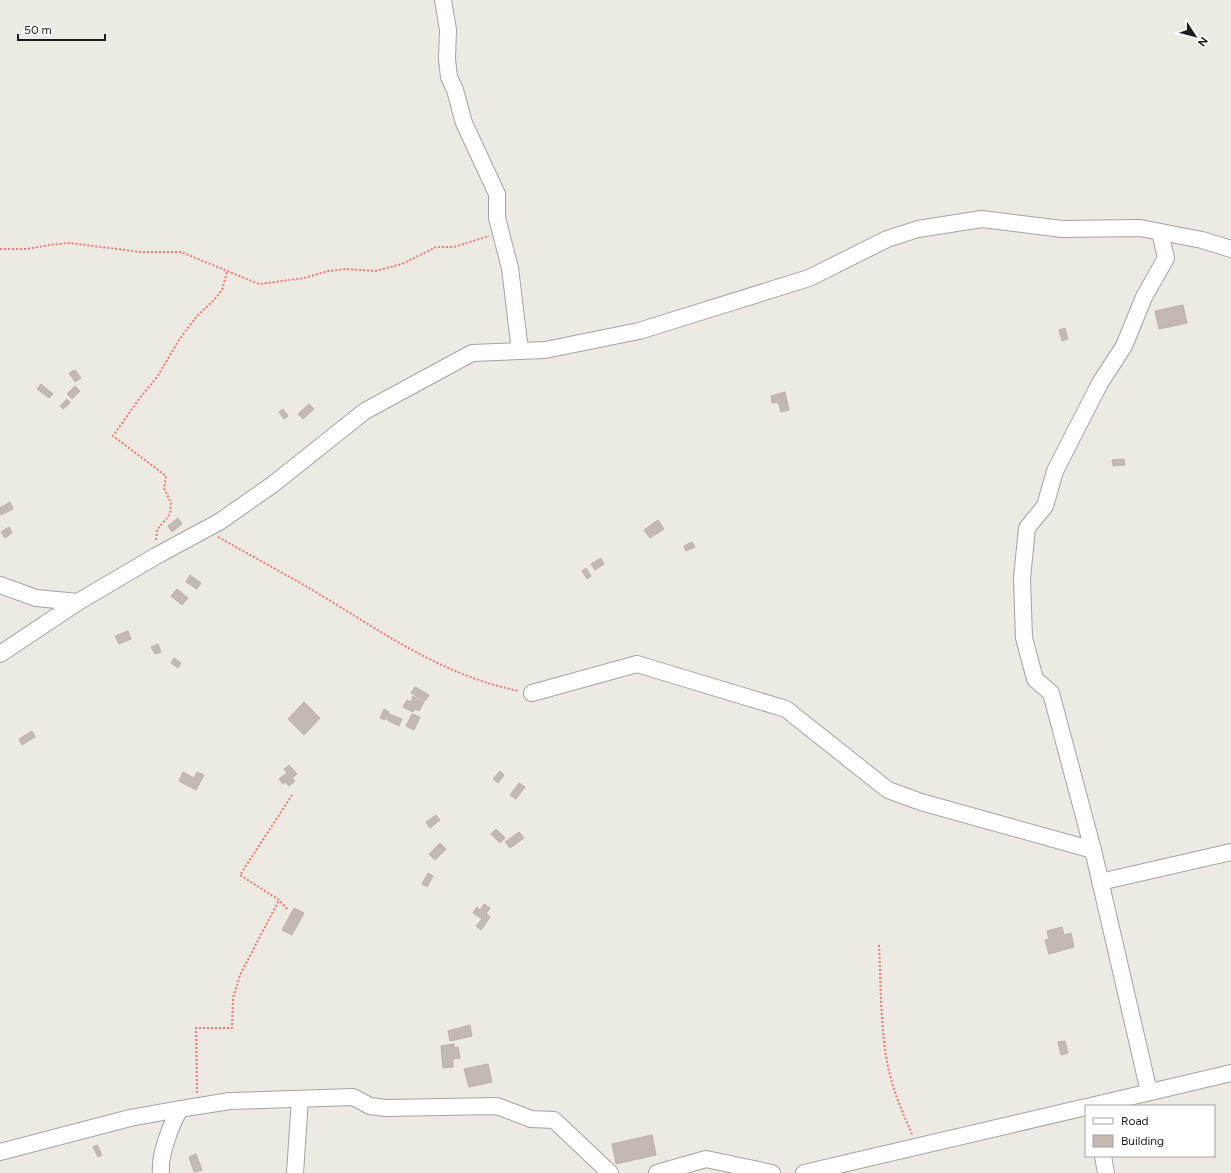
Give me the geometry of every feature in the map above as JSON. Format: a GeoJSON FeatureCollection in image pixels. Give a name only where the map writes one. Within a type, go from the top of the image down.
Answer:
{"type":"FeatureCollection","features":[{"type":"Feature","properties":{"kind":"street"},"geometry":{"type":"LineString","coordinates":[[443,0],[448,30],[446,60],[449,77],[455,90],[464,124],[498,194],[497,218],[510,268],[520,351]]}},
{"type":"Feature","properties":{"kind":"street"},"geometry":{"type":"LineString","coordinates":[[0,654],[78,602],[156,556],[205,530],[272,486],[365,411],[472,353],[545,350],[639,331],[809,278],[887,239],[918,229],[982,219],[1062,229],[1140,228],[1202,240],[1231,249]]}},
{"type":"Feature","properties":{"kind":"street"},"geometry":{"type":"LineString","coordinates":[[1150,1092],[1093,850],[1051,693],[1036,679],[1024,638],[1022,578],[1027,528],[1045,506],[1054,471],[1100,383],[1124,346],[1144,297],[1166,258],[1160,232]]}},
{"type":"Feature","properties":{"kind":"street"},"geometry":{"type":"LineString","coordinates":[[0,586],[36,598],[78,602]]}},
{"type":"Feature","properties":{"kind":"street"},"geometry":{"type":"LineString","coordinates":[[532,693],[637,664],[786,709],[888,790],[922,802],[1093,850]]}},
{"type":"Feature","properties":{"kind":"street"},"geometry":{"type":"LineString","coordinates":[[1100,882],[1231,852]]}},
{"type":"Feature","properties":{"kind":"street"},"geometry":{"type":"LineString","coordinates":[[1095,1105],[1231,1073]]}},
{"type":"Feature","properties":{"kind":"street"},"geometry":{"type":"LineString","coordinates":[[0,1152],[130,1118],[197,1106],[230,1101],[352,1097],[370,1106],[386,1108],[498,1106],[531,1119],[554,1120],[610,1173]]}},
{"type":"Feature","properties":{"kind":"street"},"geometry":{"type":"LineString","coordinates":[[295,1173],[300,1099]]}},
{"type":"Feature","properties":{"kind":"street"},"geometry":{"type":"LineString","coordinates":[[804,1173],[1085,1107]]}},
{"type":"Feature","properties":{"kind":"street"},"geometry":{"type":"LineString","coordinates":[[161,1173],[167,1142],[180,1109]]}},
{"type":"Feature","properties":{"kind":"street"},"geometry":{"type":"LineString","coordinates":[[1103,1157],[1106,1173]]}},
{"type":"Feature","properties":{"kind":"street"},"geometry":{"type":"LineString","coordinates":[[657,1173],[706,1159],[772,1173]]}},
{"type":"Feature","properties":{"kind":"path"},"geometry":{"type":"LineString","coordinates":[[0,249],[26,249],[50,244],[69,243],[140,252],[181,252],[259,284],[304,278],[328,271],[346,269],[375,271],[402,264],[436,247],[454,247],[500,232]]}},
{"type":"Feature","properties":{"kind":"path"},"geometry":{"type":"LineString","coordinates":[[156,556],[157,530],[170,514],[171,503],[164,488],[166,476],[114,436],[139,399],[157,377],[179,340],[198,316],[222,290],[227,272]]}},
{"type":"Feature","properties":{"kind":"path"},"geometry":{"type":"LineString","coordinates":[[205,530],[328,599],[390,639],[461,675],[506,688],[532,693]]}},
{"type":"Feature","properties":{"kind":"path"},"geometry":{"type":"LineString","coordinates":[[287,909],[279,900],[240,875],[292,795]]}},
{"type":"Feature","properties":{"kind":"path"},"geometry":{"type":"LineString","coordinates":[[197,1106],[196,1028],[232,1028],[233,998],[240,975],[279,900]]}},
{"type":"Feature","properties":{"kind":"path"},"geometry":{"type":"LineString","coordinates":[[879,945],[884,1033],[888,1070],[898,1103],[917,1146]]}},
{"type":"Feature","properties":{"kind":"building"},"geometry":{"type":"Polygon","coordinates":[[[1183,305],[1187,323],[1159,329],[1155,311],[1183,305]]]}},
{"type":"Feature","properties":{"kind":"building"},"geometry":{"type":"Polygon","coordinates":[[[1065,328],[1068,339],[1062,341],[1059,330],[1065,328]]]}},
{"type":"Feature","properties":{"kind":"building"},"geometry":{"type":"Polygon","coordinates":[[[75,370],[81,378],[75,382],[69,373],[75,370]]]}},
{"type":"Feature","properties":{"kind":"building"},"geometry":{"type":"Polygon","coordinates":[[[41,384],[53,394],[49,398],[37,389],[41,384]]]}},
{"type":"Feature","properties":{"kind":"building"},"geometry":{"type":"Polygon","coordinates":[[[75,386],[80,391],[72,399],[67,394],[75,386]]]}},
{"type":"Feature","properties":{"kind":"building"},"geometry":{"type":"Polygon","coordinates":[[[785,392],[789,410],[781,412],[778,402],[772,403],[771,396],[785,392]]]}},
{"type":"Feature","properties":{"kind":"building"},"geometry":{"type":"Polygon","coordinates":[[[67,399],[70,403],[63,409],[60,406],[67,399]]]}},
{"type":"Feature","properties":{"kind":"building"},"geometry":{"type":"Polygon","coordinates":[[[309,404],[314,409],[303,419],[298,414],[309,404]]]}},
{"type":"Feature","properties":{"kind":"building"},"geometry":{"type":"Polygon","coordinates":[[[283,409],[288,416],[284,419],[279,412],[283,409]]]}},
{"type":"Feature","properties":{"kind":"building"},"geometry":{"type":"Polygon","coordinates":[[[1124,459],[1125,465],[1113,466],[1112,460],[1124,459]]]}},
{"type":"Feature","properties":{"kind":"building"},"geometry":{"type":"Polygon","coordinates":[[[10,502],[13,509],[1,515],[0,508],[10,502]]]}},
{"type":"Feature","properties":{"kind":"building"},"geometry":{"type":"Polygon","coordinates":[[[178,518],[182,524],[172,532],[168,526],[178,518]]]}},
{"type":"Feature","properties":{"kind":"building"},"geometry":{"type":"Polygon","coordinates":[[[658,520],[664,529],[650,538],[644,530],[658,520]]]}},
{"type":"Feature","properties":{"kind":"building"},"geometry":{"type":"Polygon","coordinates":[[[9,527],[12,533],[5,538],[1,532],[9,527]]]}},
{"type":"Feature","properties":{"kind":"building"},"geometry":{"type":"Polygon","coordinates":[[[692,542],[695,547],[686,551],[684,546],[692,542]]]}},
{"type":"Feature","properties":{"kind":"building"},"geometry":{"type":"Polygon","coordinates":[[[601,558],[604,564],[595,570],[591,564],[601,558]]]}},
{"type":"Feature","properties":{"kind":"building"},"geometry":{"type":"Polygon","coordinates":[[[586,568],[591,576],[587,579],[582,571],[586,568]]]}},
{"type":"Feature","properties":{"kind":"building"},"geometry":{"type":"Polygon","coordinates":[[[190,575],[201,583],[197,589],[186,582],[190,575]]]}},
{"type":"Feature","properties":{"kind":"building"},"geometry":{"type":"Polygon","coordinates":[[[177,589],[188,598],[182,605],[171,596],[177,589]]]}},
{"type":"Feature","properties":{"kind":"building"},"geometry":{"type":"Polygon","coordinates":[[[128,631],[131,639],[119,644],[115,636],[128,631]]]}},
{"type":"Feature","properties":{"kind":"building"},"geometry":{"type":"Polygon","coordinates":[[[158,644],[161,652],[155,654],[151,647],[158,644]]]}},
{"type":"Feature","properties":{"kind":"building"},"geometry":{"type":"Polygon","coordinates":[[[174,658],[181,663],[178,668],[171,663],[174,658]]]}},
{"type":"Feature","properties":{"kind":"building"},"geometry":{"type":"Polygon","coordinates":[[[415,687],[429,695],[425,701],[411,693],[415,687]]]}},
{"type":"Feature","properties":{"kind":"building"},"geometry":{"type":"Polygon","coordinates":[[[413,696],[424,702],[419,711],[415,709],[413,712],[403,707],[407,700],[411,702],[413,696]]]}},
{"type":"Feature","properties":{"kind":"building"},"geometry":{"type":"Polygon","coordinates":[[[304,702],[320,718],[304,735],[288,719],[304,702]]]}},
{"type":"Feature","properties":{"kind":"building"},"geometry":{"type":"Polygon","coordinates":[[[384,709],[389,712],[385,720],[380,718],[384,709]]]}},
{"type":"Feature","properties":{"kind":"building"},"geometry":{"type":"Polygon","coordinates":[[[389,714],[402,719],[399,726],[387,720],[389,714]]]}},
{"type":"Feature","properties":{"kind":"building"},"geometry":{"type":"Polygon","coordinates":[[[412,714],[420,717],[414,730],[406,726],[412,714]]]}},
{"type":"Feature","properties":{"kind":"building"},"geometry":{"type":"Polygon","coordinates":[[[32,731],[35,737],[22,745],[19,739],[32,731]]]}},
{"type":"Feature","properties":{"kind":"building"},"geometry":{"type":"Polygon","coordinates":[[[289,765],[297,774],[292,778],[295,781],[289,786],[285,782],[283,784],[279,779],[287,773],[284,769],[289,765]]]}},
{"type":"Feature","properties":{"kind":"building"},"geometry":{"type":"Polygon","coordinates":[[[500,771],[504,775],[498,783],[493,779],[500,771]]]}},
{"type":"Feature","properties":{"kind":"building"},"geometry":{"type":"Polygon","coordinates":[[[183,772],[194,778],[197,772],[204,775],[196,790],[179,781],[183,772]]]}},
{"type":"Feature","properties":{"kind":"building"},"geometry":{"type":"Polygon","coordinates":[[[519,783],[525,787],[516,799],[510,795],[519,783]]]}},
{"type":"Feature","properties":{"kind":"building"},"geometry":{"type":"Polygon","coordinates":[[[436,815],[440,820],[430,828],[426,822],[436,815]]]}},
{"type":"Feature","properties":{"kind":"building"},"geometry":{"type":"Polygon","coordinates":[[[496,829],[505,838],[500,843],[491,834],[496,829]]]}},
{"type":"Feature","properties":{"kind":"building"},"geometry":{"type":"Polygon","coordinates":[[[519,832],[524,838],[510,848],[505,842],[519,832]]]}},
{"type":"Feature","properties":{"kind":"building"},"geometry":{"type":"Polygon","coordinates":[[[440,843],[446,849],[435,860],[429,854],[440,843]]]}},
{"type":"Feature","properties":{"kind":"building"},"geometry":{"type":"Polygon","coordinates":[[[428,873],[433,876],[427,887],[422,884],[428,873]]]}},
{"type":"Feature","properties":{"kind":"building"},"geometry":{"type":"Polygon","coordinates":[[[484,904],[490,908],[486,914],[490,917],[481,930],[476,926],[482,919],[473,913],[477,907],[480,910],[484,904]]]}},
{"type":"Feature","properties":{"kind":"building"},"geometry":{"type":"Polygon","coordinates":[[[294,908],[304,913],[292,935],[282,930],[294,908]]]}},
{"type":"Feature","properties":{"kind":"building"},"geometry":{"type":"Polygon","coordinates":[[[1062,927],[1064,935],[1071,933],[1074,947],[1049,954],[1045,940],[1049,939],[1047,931],[1062,927]]]}},
{"type":"Feature","properties":{"kind":"building"},"geometry":{"type":"Polygon","coordinates":[[[470,1025],[472,1036],[450,1041],[448,1031],[470,1025]]]}},
{"type":"Feature","properties":{"kind":"building"},"geometry":{"type":"Polygon","coordinates":[[[1065,1041],[1068,1053],[1061,1055],[1058,1042],[1065,1041]]]}},
{"type":"Feature","properties":{"kind":"building"},"geometry":{"type":"Polygon","coordinates":[[[454,1044],[454,1048],[458,1047],[460,1058],[453,1059],[453,1067],[443,1068],[441,1046],[454,1044]]]}},
{"type":"Feature","properties":{"kind":"building"},"geometry":{"type":"Polygon","coordinates":[[[488,1064],[492,1082],[469,1087],[464,1069],[488,1064]]]}},
{"type":"Feature","properties":{"kind":"building"},"geometry":{"type":"Polygon","coordinates":[[[652,1135],[656,1155],[616,1164],[612,1144],[652,1135]]]}},
{"type":"Feature","properties":{"kind":"building"},"geometry":{"type":"Polygon","coordinates":[[[97,1145],[102,1155],[98,1157],[93,1147],[97,1145]]]}},
{"type":"Feature","properties":{"kind":"building"},"geometry":{"type":"Polygon","coordinates":[[[196,1154],[202,1170],[194,1172],[189,1157],[196,1154]]]}}]}
